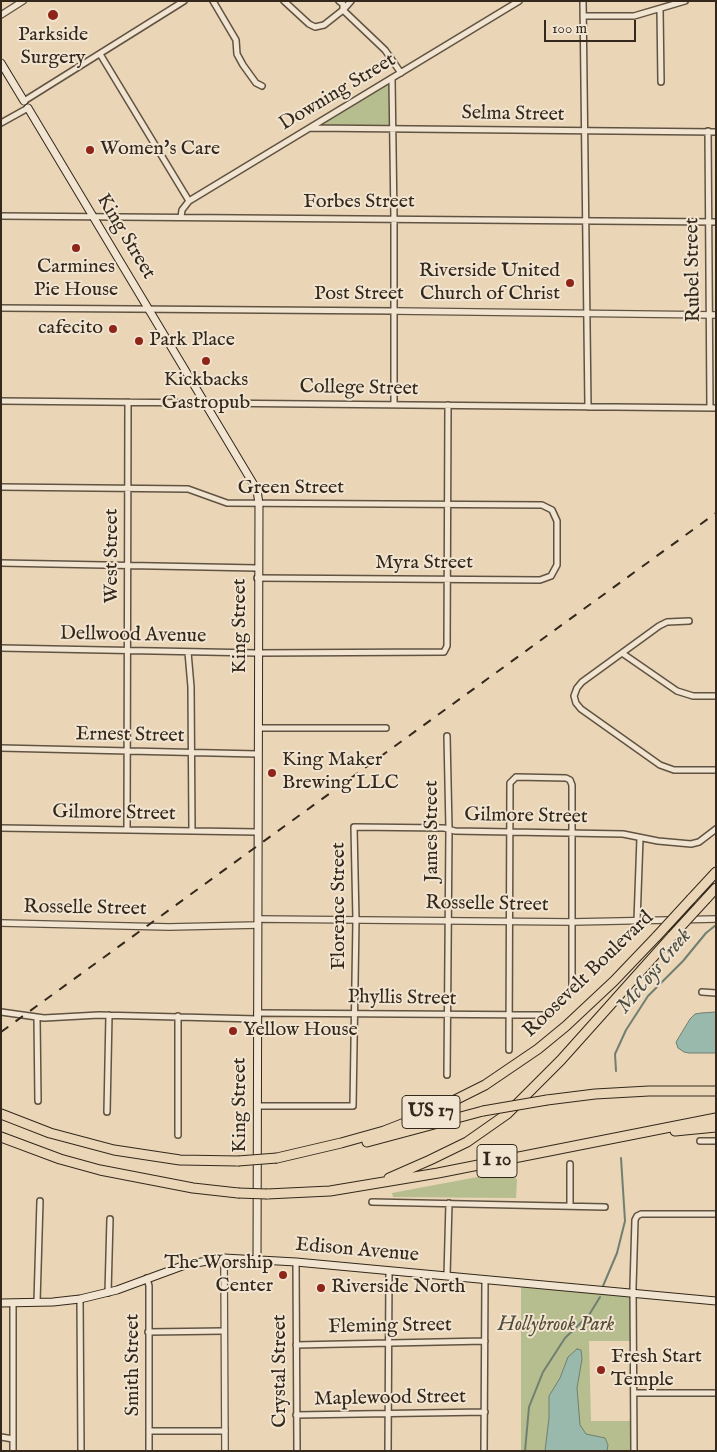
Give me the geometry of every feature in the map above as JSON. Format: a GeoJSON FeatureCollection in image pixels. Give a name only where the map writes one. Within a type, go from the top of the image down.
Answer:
{"type":"FeatureCollection","features":[{"type":"Feature","properties":{"kind":"highway","name":"Roosevelt Boulevard"},"geometry":{"type":"LineString","coordinates":[[278,1158],[341,1144],[384,1131],[439,1108],[485,1085],[530,1055],[566,1026],[614,981],[716,872]]}},
{"type":"Feature","properties":{"kind":"highway","name":"Roosevelt Boulevard"},"geometry":{"type":"LineString","coordinates":[[370,1185],[467,1142],[507,1114],[561,1060],[716,888]]}},
{"type":"Feature","properties":{"kind":"highway"},"geometry":{"type":"LineString","coordinates":[[692,1091],[716,1086]]}},
{"type":"Feature","properties":{"kind":"highway"},"geometry":{"type":"LineString","coordinates":[[1,1114],[50,1133],[114,1150],[180,1160],[238,1161],[321,1152],[483,1111],[547,1100],[595,1094],[716,1091]]}},
{"type":"Feature","properties":{"kind":"highway","name":"I 10"},"geometry":{"type":"LineString","coordinates":[[1,1137],[60,1159],[100,1170],[182,1186],[238,1193],[267,1194],[311,1192],[370,1185],[716,1118]]}},
{"type":"Feature","properties":{"kind":"highway"},"geometry":{"type":"LineString","coordinates":[[623,1136],[716,1127]]}},
{"type":"Feature","properties":{"kind":"main road","name":"King Street"},"geometry":{"type":"LineString","coordinates":[[1,63],[206,402],[257,490],[257,1259]]}},
{"type":"Feature","properties":{"kind":"main road","name":"Edison Avenue"},"geometry":{"type":"LineString","coordinates":[[1,1303],[80,1299],[108,1293],[186,1265],[224,1258],[296,1262],[716,1301]]}},
{"type":"Feature","properties":{"kind":"street"},"geometry":{"type":"LineString","coordinates":[[1,15],[23,1]]}},
{"type":"Feature","properties":{"kind":"street"},"geometry":{"type":"LineString","coordinates":[[1,124],[100,54],[184,1]]}},
{"type":"Feature","properties":{"kind":"street"},"geometry":{"type":"LineString","coordinates":[[213,1],[236,40],[237,54],[242,65],[256,83],[262,86]]}},
{"type":"Feature","properties":{"kind":"street"},"geometry":{"type":"LineString","coordinates":[[284,1],[309,24],[315,27],[324,25],[351,1]]}},
{"type":"Feature","properties":{"kind":"street"},"geometry":{"type":"LineString","coordinates":[[340,1],[343,10],[385,50],[401,73]]}},
{"type":"Feature","properties":{"kind":"street","name":"Downing Street"},"geometry":{"type":"LineString","coordinates":[[189,200],[519,1]]}},
{"type":"Feature","properties":{"kind":"street"},"geometry":{"type":"LineString","coordinates":[[583,1],[588,406]]}},
{"type":"Feature","properties":{"kind":"street"},"geometry":{"type":"LineString","coordinates":[[583,16],[634,16],[685,1]]}},
{"type":"Feature","properties":{"kind":"street"},"geometry":{"type":"LineString","coordinates":[[660,9],[661,82]]}},
{"type":"Feature","properties":{"kind":"street"},"geometry":{"type":"LineString","coordinates":[[100,54],[189,200],[182,210],[181,217]]}},
{"type":"Feature","properties":{"kind":"street"},"geometry":{"type":"LineString","coordinates":[[392,79],[395,311],[394,405]]}},
{"type":"Feature","properties":{"kind":"street","name":"Selma Street"},"geometry":{"type":"LineString","coordinates":[[310,128],[716,132]]}},
{"type":"Feature","properties":{"kind":"street","name":"Rubel Street"},"geometry":{"type":"LineString","coordinates":[[708,132],[708,222],[713,314],[713,408]]}},
{"type":"Feature","properties":{"kind":"street","name":"Forbes Street"},"geometry":{"type":"LineString","coordinates":[[1,216],[716,222]]}},
{"type":"Feature","properties":{"kind":"street","name":"Post Street"},"geometry":{"type":"LineString","coordinates":[[1,308],[713,314]]}},
{"type":"Feature","properties":{"kind":"street","name":"College Street"},"geometry":{"type":"LineString","coordinates":[[1,401],[713,408]]}},
{"type":"Feature","properties":{"kind":"street","name":"West Street"},"geometry":{"type":"LineString","coordinates":[[127,829],[128,402]]}},
{"type":"Feature","properties":{"kind":"street"},"geometry":{"type":"LineString","coordinates":[[447,580],[448,406]]}},
{"type":"Feature","properties":{"kind":"street","name":"Green Street"},"geometry":{"type":"LineString","coordinates":[[1,487],[188,489],[227,503],[542,505],[547,506],[555,514],[558,539]]}},
{"type":"Feature","properties":{"kind":"street","name":"Myra Street"},"geometry":{"type":"LineString","coordinates":[[257,578],[546,579],[555,571],[557,565],[558,539]]}},
{"type":"Feature","properties":{"kind":"street"},"geometry":{"type":"LineString","coordinates":[[1,563],[258,568]]}},
{"type":"Feature","properties":{"kind":"street","name":"Dellwood Avenue"},"geometry":{"type":"LineString","coordinates":[[1,648],[258,653],[444,652],[447,646],[447,580]]}},
{"type":"Feature","properties":{"kind":"street"},"geometry":{"type":"LineString","coordinates":[[689,621],[667,622],[659,626],[579,685],[574,696],[576,703],[581,709],[660,765],[674,770],[716,770]]}},
{"type":"Feature","properties":{"kind":"street"},"geometry":{"type":"LineString","coordinates":[[188,652],[191,687],[192,830]]}},
{"type":"Feature","properties":{"kind":"street"},"geometry":{"type":"LineString","coordinates":[[622,653],[677,691],[693,696],[716,696]]}},
{"type":"Feature","properties":{"kind":"street"},"geometry":{"type":"LineString","coordinates":[[258,728],[386,728]]}},
{"type":"Feature","properties":{"kind":"street","name":"James Street"},"geometry":{"type":"LineString","coordinates":[[447,1075],[448,736]]}},
{"type":"Feature","properties":{"kind":"street","name":"Ernest Street"},"geometry":{"type":"LineString","coordinates":[[1,748],[257,754]]}},
{"type":"Feature","properties":{"kind":"street"},"geometry":{"type":"LineString","coordinates":[[508,1050],[510,783],[516,777],[566,778],[572,784],[572,990]]}},
{"type":"Feature","properties":{"kind":"street","name":"Gilmore Street"},"geometry":{"type":"LineString","coordinates":[[354,827],[444,828],[455,831],[510,833],[623,834],[658,841],[696,843],[716,829]]}},
{"type":"Feature","properties":{"kind":"street","name":"Florence Street"},"geometry":{"type":"LineString","coordinates":[[257,1106],[353,1106],[356,920],[354,827]]}},
{"type":"Feature","properties":{"kind":"street","name":"Gilmore Street"},"geometry":{"type":"LineString","coordinates":[[1,828],[257,832]]}},
{"type":"Feature","properties":{"kind":"street"},"geometry":{"type":"LineString","coordinates":[[637,921],[640,838]]}},
{"type":"Feature","properties":{"kind":"street","name":"Rosselle Street"},"geometry":{"type":"LineString","coordinates":[[1,924],[169,927],[258,922],[356,920],[572,922],[716,919]]}},
{"type":"Feature","properties":{"kind":"street"},"geometry":{"type":"LineString","coordinates":[[702,992],[716,992]]}},
{"type":"Feature","properties":{"kind":"street","name":"Phyllis Street"},"geometry":{"type":"LineString","coordinates":[[1,1012],[37,1018],[109,1015],[257,1016],[355,1013],[546,1015]]}},
{"type":"Feature","properties":{"kind":"street"},"geometry":{"type":"LineString","coordinates":[[107,1112],[109,1015]]}},
{"type":"Feature","properties":{"kind":"street"},"geometry":{"type":"LineString","coordinates":[[178,1016],[178,1135]]}},
{"type":"Feature","properties":{"kind":"street"},"geometry":{"type":"LineString","coordinates":[[37,1018],[38,1101]]}},
{"type":"Feature","properties":{"kind":"street"},"geometry":{"type":"LineString","coordinates":[[700,1141],[716,1141]]}},
{"type":"Feature","properties":{"kind":"street"},"geometry":{"type":"LineString","coordinates":[[570,1164],[570,1206]]}},
{"type":"Feature","properties":{"kind":"street"},"geometry":{"type":"LineString","coordinates":[[37,1302],[40,1201]]}},
{"type":"Feature","properties":{"kind":"street"},"geometry":{"type":"LineString","coordinates":[[372,1202],[605,1207]]}},
{"type":"Feature","properties":{"kind":"street"},"geometry":{"type":"LineString","coordinates":[[447,1276],[449,1203]]}},
{"type":"Feature","properties":{"kind":"street"},"geometry":{"type":"LineString","coordinates":[[634,1451],[633,1294],[634,1225],[637,1216],[647,1214],[716,1214]]}},
{"type":"Feature","properties":{"kind":"street"},"geometry":{"type":"LineString","coordinates":[[108,1293],[110,1219]]}},
{"type":"Feature","properties":{"kind":"street"},"geometry":{"type":"LineString","coordinates":[[224,1258],[225,1451]]}},
{"type":"Feature","properties":{"kind":"street","name":"Crystal Street"},"geometry":{"type":"LineString","coordinates":[[296,1262],[297,1451]]}},
{"type":"Feature","properties":{"kind":"street"},"geometry":{"type":"LineString","coordinates":[[388,1451],[389,1271]]}},
{"type":"Feature","properties":{"kind":"street","name":"Smith Street"},"geometry":{"type":"LineString","coordinates":[[147,1278],[150,1451]]}},
{"type":"Feature","properties":{"kind":"street"},"geometry":{"type":"LineString","coordinates":[[484,1451],[485,1280]]}},
{"type":"Feature","properties":{"kind":"street"},"geometry":{"type":"LineString","coordinates":[[80,1299],[81,1451]]}},
{"type":"Feature","properties":{"kind":"street"},"geometry":{"type":"LineString","coordinates":[[13,1303],[13,1451]]}},
{"type":"Feature","properties":{"kind":"street"},"geometry":{"type":"LineString","coordinates":[[148,1332],[224,1331]]}},
{"type":"Feature","properties":{"kind":"street","name":"Fleming Street"},"geometry":{"type":"LineString","coordinates":[[296,1345],[485,1341]]}},
{"type":"Feature","properties":{"kind":"street"},"geometry":{"type":"LineString","coordinates":[[634,1393],[716,1393]]}},
{"type":"Feature","properties":{"kind":"street","name":"Maplewood Street"},"geometry":{"type":"LineString","coordinates":[[296,1415],[388,1412],[485,1412]]}},
{"type":"Feature","properties":{"kind":"street"},"geometry":{"type":"LineString","coordinates":[[149,1431],[225,1431]]}},
{"type":"Feature","properties":{"kind":"street"},"geometry":{"type":"LineString","coordinates":[[1,1437],[13,1439]]}},
{"type":"Feature","properties":{"kind":"green space"},"geometry":{"type":"Polygon","coordinates":[[[389,84],[389,125],[325,125],[324,123],[389,84]]]}},
{"type":"Feature","properties":{"kind":"green space"},"geometry":{"type":"Polygon","coordinates":[[[510,1171],[517,1180],[516,1198],[393,1197],[392,1193],[510,1171]]]}},
{"type":"Feature","properties":{"kind":"green space","name":"Hollybrook Park"},"geometry":{"type":"Polygon","coordinates":[[[521,1287],[631,1297],[632,1341],[589,1341],[591,1421],[632,1421],[631,1451],[521,1451],[521,1287]]]}},
{"type":"Feature","properties":{"kind":"shaded area"},"geometry":{"type":"Polygon","coordinates":[[[716,1012],[716,1053],[689,1053],[678,1048],[676,1042],[695,1014],[716,1012]]]}},
{"type":"Feature","properties":{"kind":"shaded area"},"geometry":{"type":"Polygon","coordinates":[[[577,1349],[581,1350],[582,1359],[577,1388],[580,1425],[586,1434],[605,1438],[608,1445],[607,1451],[545,1451],[549,1418],[549,1396],[560,1378],[568,1357],[577,1349]]]}},
{"type":"Feature","properties":{"kind":"waterway","name":"McCoys Creek"},"geometry":{"type":"LineString","coordinates":[[616,1071],[615,1054],[626,1030],[648,996],[683,961],[706,933],[716,925]]}},
{"type":"Feature","properties":{"kind":"waterway","name":"McCoys Creek"},"geometry":{"type":"LineString","coordinates":[[603,1286],[617,1253],[625,1221],[621,1158]]}},
{"type":"Feature","properties":{"kind":"waterway","name":"McCoys Creek"},"geometry":{"type":"LineString","coordinates":[[525,1451],[529,1407],[543,1372],[565,1338],[589,1315],[600,1297]]}},
{"type":"Feature","properties":{"kind":"railway"},"geometry":{"type":"LineString","coordinates":[[1,1032],[716,513]]}},
{"type":"Feature","properties":{"kind":"place","name":"Parkside Surgery"},"geometry":{"type":"Point","coordinates":[53,15]}},
{"type":"Feature","properties":{"kind":"place","name":"Women's Care"},"geometry":{"type":"Point","coordinates":[90,150]}},
{"type":"Feature","properties":{"kind":"place","name":"Carmines Pie House"},"geometry":{"type":"Point","coordinates":[76,248]}},
{"type":"Feature","properties":{"kind":"place","name":"Riverside United Church of Christ"},"geometry":{"type":"Point","coordinates":[570,283]}},
{"type":"Feature","properties":{"kind":"place","name":"cafecito"},"geometry":{"type":"Point","coordinates":[113,329]}},
{"type":"Feature","properties":{"kind":"place","name":"Park Place"},"geometry":{"type":"Point","coordinates":[139,341]}},
{"type":"Feature","properties":{"kind":"place","name":"Kickbacks Gastropub"},"geometry":{"type":"Point","coordinates":[206,361]}},
{"type":"Feature","properties":{"kind":"place","name":"King Maker Brewing LLC"},"geometry":{"type":"Point","coordinates":[272,773]}},
{"type":"Feature","properties":{"kind":"place","name":"Yellow House"},"geometry":{"type":"Point","coordinates":[233,1031]}},
{"type":"Feature","properties":{"kind":"place","name":"The Worship Center"},"geometry":{"type":"Point","coordinates":[283,1275]}},
{"type":"Feature","properties":{"kind":"place","name":"Riverside North"},"geometry":{"type":"Point","coordinates":[321,1288]}},
{"type":"Feature","properties":{"kind":"place","name":"Fresh Start Temple"},"geometry":{"type":"Point","coordinates":[601,1370]}}]}
